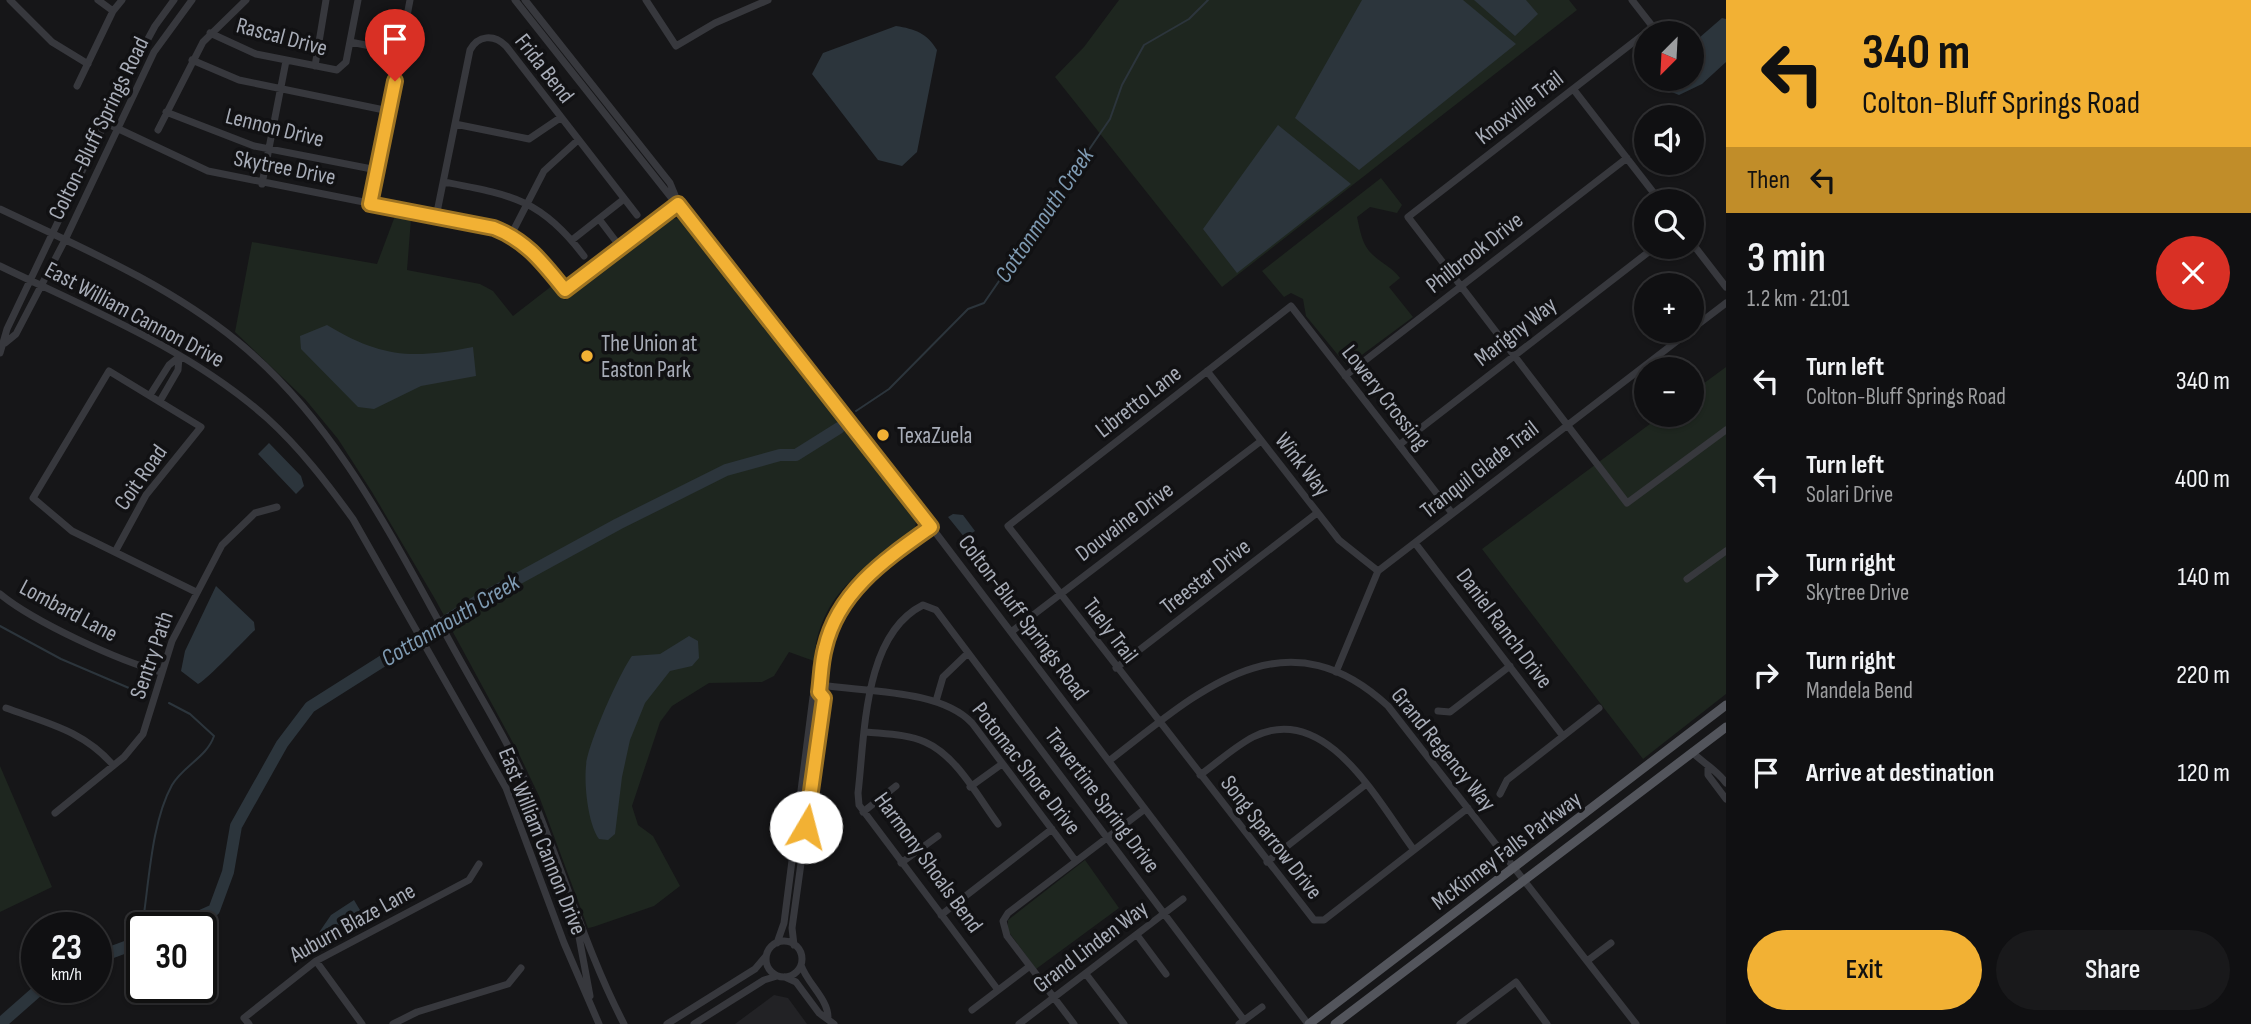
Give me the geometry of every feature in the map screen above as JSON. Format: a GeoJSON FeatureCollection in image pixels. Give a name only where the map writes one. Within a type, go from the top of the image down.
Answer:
{"type":"FeatureCollection","features":[{"type":"Feature","properties":{"kind":"main road","name":"McKinney Falls Parkway"},"geometry":{"type":"LineString","coordinates":[[1309,1024],[1726,705]]}},
{"type":"Feature","properties":{"kind":"main road","name":"McKinney Falls Parkway"},"geometry":{"type":"LineString","coordinates":[[1335,1024],[1726,727]]}},
{"type":"Feature","properties":{"kind":"main road"},"geometry":{"type":"LineString","coordinates":[[1681,740],[1692,752]]}},
{"type":"Feature","properties":{"kind":"street"},"geometry":{"type":"LineString","coordinates":[[10,0],[36,29],[88,65]]}},
{"type":"Feature","properties":{"kind":"street"},"geometry":{"type":"LineString","coordinates":[[98,0],[113,11]]}},
{"type":"Feature","properties":{"kind":"street"},"geometry":{"type":"LineString","coordinates":[[77,86],[113,11],[122,0]]}},
{"type":"Feature","properties":{"kind":"street","name":"Colton-Bluff Springs Road"},"geometry":{"type":"LineString","coordinates":[[65,240],[154,52],[182,10],[192,0]]}},
{"type":"Feature","properties":{"kind":"street"},"geometry":{"type":"LineString","coordinates":[[158,130],[192,60],[210,33],[246,0]]}},
{"type":"Feature","properties":{"kind":"street"},"geometry":{"type":"LineString","coordinates":[[315,66],[326,0]]}},
{"type":"Feature","properties":{"kind":"street"},"geometry":{"type":"LineString","coordinates":[[358,0],[350,42],[402,52]]}},
{"type":"Feature","properties":{"kind":"street"},"geometry":{"type":"LineString","coordinates":[[370,204],[402,52],[410,0]]}},
{"type":"Feature","properties":{"kind":"street","name":"Colton-Bluff Springs Road"},"geometry":{"type":"LineString","coordinates":[[515,0],[931,527],[1309,1024]]}},
{"type":"Feature","properties":{"kind":"street","name":"Colton-Bluff Springs Road"},"geometry":{"type":"LineString","coordinates":[[526,0],[670,183],[678,204]]}},
{"type":"Feature","properties":{"kind":"street"},"geometry":{"type":"LineString","coordinates":[[646,0],[676,46],[715,23],[768,0]]}},
{"type":"Feature","properties":{"kind":"street","name":"Knoxville Trail"},"geometry":{"type":"LineString","coordinates":[[1462,286],[1408,217],[1653,27],[1632,0]]}},
{"type":"Feature","properties":{"kind":"street"},"geometry":{"type":"LineString","coordinates":[[172,1],[182,10]]}},
{"type":"Feature","properties":{"kind":"street","name":"Colton-Bluff Springs Road"},"geometry":{"type":"LineString","coordinates":[[53,234],[155,26],[172,1]]}},
{"type":"Feature","properties":{"kind":"street","name":"Rascal Drive"},"geometry":{"type":"LineString","coordinates":[[210,33],[242,49],[286,61],[337,70],[344,64],[350,42]]}},
{"type":"Feature","properties":{"kind":"street","name":"Frida Bend"},"geometry":{"type":"LineString","coordinates":[[436,217],[470,50],[475,42],[485,37],[502,42],[637,215]]}},
{"type":"Feature","properties":{"kind":"street"},"geometry":{"type":"LineString","coordinates":[[192,60],[239,80],[389,111]]}},
{"type":"Feature","properties":{"kind":"street"},"geometry":{"type":"LineString","coordinates":[[262,184],[286,61]]}},
{"type":"Feature","properties":{"kind":"street"},"geometry":{"type":"LineString","coordinates":[[1574,90],[1651,189]]}},
{"type":"Feature","properties":{"kind":"street","name":"Lennon Drive"},"geometry":{"type":"LineString","coordinates":[[166,112],[231,140],[377,170]]}},
{"type":"Feature","properties":{"kind":"street"},"geometry":{"type":"LineString","coordinates":[[455,124],[529,139],[560,118]]}},
{"type":"Feature","properties":{"kind":"street","name":"Skytree Drive"},"geometry":{"type":"LineString","coordinates":[[106,123],[208,171],[436,217],[511,235],[535,253],[565,290],[621,248]]}},
{"type":"Feature","properties":{"kind":"street"},"geometry":{"type":"LineString","coordinates":[[511,235],[544,171],[578,140]]}},
{"type":"Feature","properties":{"kind":"street","name":"Philbrook Drive"},"geometry":{"type":"LineString","coordinates":[[1345,376],[1627,158]]}},
{"type":"Feature","properties":{"kind":"street"},"geometry":{"type":"LineString","coordinates":[[444,183],[498,193],[527,203],[551,218],[584,256]]}},
{"type":"Feature","properties":{"kind":"street"},"geometry":{"type":"LineString","coordinates":[[572,240],[624,199]]}},
{"type":"Feature","properties":{"kind":"street"},"geometry":{"type":"LineString","coordinates":[[599,219],[621,248],[678,204]]}},
{"type":"Feature","properties":{"kind":"street","name":"East William Cannon Drive"},"geometry":{"type":"LineString","coordinates":[[0,209],[190,306],[238,342],[287,387],[346,462],[520,768],[591,954],[624,1024]]}},
{"type":"Feature","properties":{"kind":"street"},"geometry":{"type":"LineString","coordinates":[[0,353],[7,329],[53,234]]}},
{"type":"Feature","properties":{"kind":"street"},"geometry":{"type":"LineString","coordinates":[[2,342],[16,334],[65,240]]}},
{"type":"Feature","properties":{"kind":"street","name":"Marigny Way"},"geometry":{"type":"LineString","coordinates":[[1399,445],[1640,259]]}},
{"type":"Feature","properties":{"kind":"street"},"geometry":{"type":"LineString","coordinates":[[1704,259],[1726,287]]}},
{"type":"Feature","properties":{"kind":"street","name":"East William Cannon Drive"},"geometry":{"type":"LineString","coordinates":[[0,266],[180,356],[222,382],[267,418],[323,477],[346,508],[405,608],[506,788],[564,943],[598,1021]]}},
{"type":"Feature","properties":{"kind":"street"},"geometry":{"type":"LineString","coordinates":[[1462,286],[1627,503],[1726,430]]}},
{"type":"Feature","properties":{"kind":"street","name":"Tranquil Glade Trail"},"geometry":{"type":"LineString","coordinates":[[1704,320],[1726,303]]}},
{"type":"Feature","properties":{"kind":"street","name":"Lowery Crossing"},"geometry":{"type":"LineString","coordinates":[[1291,306],[1452,513]]}},
{"type":"Feature","properties":{"kind":"street","name":"Libretto Lane"},"geometry":{"type":"LineString","coordinates":[[1008,526],[1291,306]]}},
{"type":"Feature","properties":{"kind":"street","name":"Tranquil Glade Trail"},"geometry":{"type":"LineString","coordinates":[[1378,571],[1674,343]]}},
{"type":"Feature","properties":{"kind":"street"},"geometry":{"type":"LineString","coordinates":[[150,395],[169,365],[179,357],[178,370],[160,401],[109,371],[33,498],[61,524],[196,592]]}},
{"type":"Feature","properties":{"kind":"street","name":"Wink Way"},"geometry":{"type":"LineString","coordinates":[[1207,372],[1339,540],[1378,571]]}},
{"type":"Feature","properties":{"kind":"street","name":"Coit Road"},"geometry":{"type":"LineString","coordinates":[[115,552],[146,495],[201,427],[160,401]]}},
{"type":"Feature","properties":{"kind":"street","name":"Douvaine Drive"},"geometry":{"type":"LineString","coordinates":[[1011,632],[1261,441]]}},
{"type":"Feature","properties":{"kind":"street","name":"Sentry Path"},"geometry":{"type":"LineString","coordinates":[[55,813],[113,765],[143,734],[150,720],[161,672],[172,640],[228,537],[255,513],[277,507]]}},
{"type":"Feature","properties":{"kind":"street","name":"Treestar Drive"},"geometry":{"type":"LineString","coordinates":[[1116,668],[1317,513]]}},
{"type":"Feature","properties":{"kind":"street","name":"Tuely Trail"},"geometry":{"type":"LineString","coordinates":[[1008,526],[1159,723]]}},
{"type":"Feature","properties":{"kind":"street"},"geometry":{"type":"LineString","coordinates":[[667,1024],[752,971],[777,943],[784,923],[813,697],[819,688],[828,635],[852,592],[876,567],[931,527]]}},
{"type":"Feature","properties":{"kind":"street","name":"Daniel Ranch Drive"},"geometry":{"type":"LineString","coordinates":[[1415,543],[1563,736]]}},
{"type":"Feature","properties":{"kind":"street"},"geometry":{"type":"LineString","coordinates":[[1687,579],[1726,551]]}},
{"type":"Feature","properties":{"kind":"street"},"geometry":{"type":"LineString","coordinates":[[1336,672],[1378,571]]}},
{"type":"Feature","properties":{"kind":"street","name":"Lombard Lane"},"geometry":{"type":"LineString","coordinates":[[0,594],[22,610],[127,662],[161,672]]}},
{"type":"Feature","properties":{"kind":"street","name":"Travertine Spring Drive"},"geometry":{"type":"LineString","coordinates":[[929,606],[1109,837],[1242,1022]]}},
{"type":"Feature","properties":{"kind":"street","name":"Harmony Shoals Bend"},"geometry":{"type":"LineString","coordinates":[[929,606],[919,607],[903,618],[887,636],[872,692],[858,793],[863,812],[998,990]]}},
{"type":"Feature","properties":{"kind":"street"},"geometry":{"type":"LineString","coordinates":[[936,701],[943,677],[968,653]]}},
{"type":"Feature","properties":{"kind":"street","name":"Grand Regency Way"},"geometry":{"type":"LineString","coordinates":[[1109,761],[1230,674],[1253,667],[1292,663],[1336,672],[1370,690],[1388,706],[1515,868]]}},
{"type":"Feature","properties":{"kind":"street"},"geometry":{"type":"LineString","coordinates":[[1438,711],[1450,712],[1510,666]]}},
{"type":"Feature","properties":{"kind":"street"},"geometry":{"type":"LineString","coordinates":[[819,688],[824,698],[792,928],[794,945],[801,955],[801,965],[807,980],[828,1008],[828,1017]]}},
{"type":"Feature","properties":{"kind":"street","name":"Potomac Shore Drive"},"geometry":{"type":"LineString","coordinates":[[819,688],[936,701],[966,716],[1075,860]]}},
{"type":"Feature","properties":{"kind":"street"},"geometry":{"type":"LineString","coordinates":[[6,708],[80,735],[100,750],[113,765]]}},
{"type":"Feature","properties":{"kind":"street"},"geometry":{"type":"LineString","coordinates":[[1500,794],[1507,780],[1599,708]]}},
{"type":"Feature","properties":{"kind":"street","name":"Song Sparrow Drive"},"geometry":{"type":"LineString","coordinates":[[1159,723],[1311,918],[1318,921],[1468,808]]}},
{"type":"Feature","properties":{"kind":"street"},"geometry":{"type":"LineString","coordinates":[[1200,775],[1253,737],[1283,729],[1311,734],[1329,743],[1414,850]]}},
{"type":"Feature","properties":{"kind":"street"},"geometry":{"type":"LineString","coordinates":[[866,732],[927,743],[946,756],[998,824]]}},
{"type":"Feature","properties":{"kind":"street"},"geometry":{"type":"LineString","coordinates":[[1692,752],[1708,768],[1717,771],[1726,783]]}},
{"type":"Feature","properties":{"kind":"street"},"geometry":{"type":"LineString","coordinates":[[970,787],[1002,764]]}},
{"type":"Feature","properties":{"kind":"street"},"geometry":{"type":"LineString","coordinates":[[1708,768],[1708,775],[1726,799]]}},
{"type":"Feature","properties":{"kind":"street"},"geometry":{"type":"LineString","coordinates":[[1267,862],[1365,785]]}},
{"type":"Feature","properties":{"kind":"street"},"geometry":{"type":"LineString","coordinates":[[863,812],[896,786]]}},
{"type":"Feature","properties":{"kind":"street"},"geometry":{"type":"LineString","coordinates":[[1074,1024],[1004,930],[1006,916],[1075,860],[1145,809]]}},
{"type":"Feature","properties":{"kind":"street"},"geometry":{"type":"LineString","coordinates":[[941,915],[1052,829]]}},
{"type":"Feature","properties":{"kind":"street"},"geometry":{"type":"LineString","coordinates":[[901,863],[938,835]]}},
{"type":"Feature","properties":{"kind":"street","name":"Auburn Blaze Lane"},"geometry":{"type":"LineString","coordinates":[[247,1021],[316,961],[469,880],[479,863]]}},
{"type":"Feature","properties":{"kind":"street"},"geometry":{"type":"LineString","coordinates":[[1515,868],[1636,1024]]}},
{"type":"Feature","properties":{"kind":"street","name":"East William Cannon Drive"},"geometry":{"type":"LineString","coordinates":[[567,886],[598,1021]]}},
{"type":"Feature","properties":{"kind":"street","name":"Grand Linden Way"},"geometry":{"type":"LineString","coordinates":[[1022,1023],[1183,899]]}},
{"type":"Feature","properties":{"kind":"street"},"geometry":{"type":"LineString","coordinates":[[1137,935],[1166,974]]}},
{"type":"Feature","properties":{"kind":"street"},"geometry":{"type":"LineString","coordinates":[[777,943],[794,945]]}},
{"type":"Feature","properties":{"kind":"street"},"geometry":{"type":"LineString","coordinates":[[1587,961],[1611,943]]}},
{"type":"Feature","properties":{"kind":"street"},"geometry":{"type":"LineString","coordinates":[[766,956],[769,970],[796,982],[819,1013],[834,1024]]}},
{"type":"Feature","properties":{"kind":"street"},"geometry":{"type":"LineString","coordinates":[[316,961],[362,1024]]}},
{"type":"Feature","properties":{"kind":"street"},"geometry":{"type":"LineString","coordinates":[[694,1024],[764,980],[796,973],[801,965]]}},
{"type":"Feature","properties":{"kind":"street"},"geometry":{"type":"LineString","coordinates":[[972,1010],[1030,967]]}},
{"type":"Feature","properties":{"kind":"street"},"geometry":{"type":"LineString","coordinates":[[393,1024],[417,1012],[508,984],[521,968]]}},
{"type":"Feature","properties":{"kind":"street"},"geometry":{"type":"LineString","coordinates":[[1086,974],[1124,1024]]}},
{"type":"Feature","properties":{"kind":"street"},"geometry":{"type":"LineString","coordinates":[[1460,1024],[1516,982],[1547,1024]]}},
{"type":"Feature","properties":{"kind":"street"},"geometry":{"type":"LineString","coordinates":[[1242,1022],[1262,1007]]}},
{"type":"Feature","properties":{"kind":"shaded area"},"geometry":{"type":"Polygon","coordinates":[[[1119,0],[1569,0],[1577,10],[1222,287],[1055,77],[1084,47],[1119,0]]]}},
{"type":"Feature","properties":{"kind":"shaded area"},"geometry":{"type":"Polygon","coordinates":[[[1362,0],[1463,0],[1516,44],[1359,170],[1295,118],[1362,0]]]}},
{"type":"Feature","properties":{"kind":"shaded area"},"geometry":{"type":"Polygon","coordinates":[[[1474,0],[1526,0],[1538,14],[1515,36],[1474,0]]]}},
{"type":"Feature","properties":{"kind":"shaded area"},"geometry":{"type":"Polygon","coordinates":[[[1722,18],[1726,19],[1726,62],[1704,82],[1704,34],[1722,18]]]}},
{"type":"Feature","properties":{"kind":"shaded area"},"geometry":{"type":"Polygon","coordinates":[[[896,26],[920,33],[937,50],[917,152],[902,166],[878,160],[812,74],[823,53],[896,26]]]}},
{"type":"Feature","properties":{"kind":"shaded area"},"geometry":{"type":"Polygon","coordinates":[[[1669,91],[1687,91],[1679,95],[1669,91]]]}},
{"type":"Feature","properties":{"kind":"shaded area"},"geometry":{"type":"Polygon","coordinates":[[[1278,125],[1351,184],[1237,273],[1203,229],[1278,125]]]}},
{"type":"Feature","properties":{"kind":"shaded area"},"geometry":{"type":"Polygon","coordinates":[[[1381,178],[1402,205],[1397,213],[1370,207],[1357,217],[1359,227],[1369,251],[1400,278],[1389,287],[1413,317],[1347,366],[1306,316],[1303,299],[1291,293],[1284,297],[1262,271],[1381,178]]]}},
{"type":"Feature","properties":{"kind":"shaded area"},"geometry":{"type":"Polygon","coordinates":[[[395,216],[411,219],[407,270],[480,284],[493,291],[513,316],[553,285],[565,300],[667,220],[680,218],[916,522],[915,529],[863,569],[835,599],[818,637],[814,661],[789,652],[774,676],[762,682],[709,683],[672,706],[660,722],[632,806],[638,825],[653,836],[680,886],[654,906],[593,927],[588,928],[539,796],[518,752],[435,599],[372,492],[338,439],[305,399],[235,332],[252,242],[377,264],[395,216]]]}},
{"type":"Feature","properties":{"kind":"shaded area"},"geometry":{"type":"Polygon","coordinates":[[[327,325],[364,344],[398,353],[432,353],[473,347],[476,376],[421,386],[374,409],[358,407],[301,349],[300,336],[327,325]]]}},
{"type":"Feature","properties":{"kind":"shaded area"},"geometry":{"type":"Polygon","coordinates":[[[1726,367],[1726,694],[1643,759],[1482,549],[1646,427],[1704,427],[1704,383],[1726,367]]]}},
{"type":"Feature","properties":{"kind":"shaded area"},"geometry":{"type":"Polygon","coordinates":[[[269,443],[301,476],[304,486],[296,494],[258,454],[269,443]]]}},
{"type":"Feature","properties":{"kind":"shaded area"},"geometry":{"type":"Polygon","coordinates":[[[953,514],[963,515],[975,531],[965,538],[948,517],[953,514]]]}},
{"type":"Feature","properties":{"kind":"shaded area"},"geometry":{"type":"Polygon","coordinates":[[[216,586],[254,622],[255,630],[198,684],[181,671],[185,651],[216,586]]]}},
{"type":"Feature","properties":{"kind":"shaded area"},"geometry":{"type":"Polygon","coordinates":[[[689,636],[698,641],[699,658],[692,666],[670,671],[645,703],[630,740],[615,834],[608,840],[599,839],[586,793],[586,766],[605,709],[632,656],[660,654],[689,636]]]}},
{"type":"Feature","properties":{"kind":"shaded area"},"geometry":{"type":"Polygon","coordinates":[[[0,766],[52,887],[0,912],[0,766]]]}},
{"type":"Feature","properties":{"kind":"shaded area"},"geometry":{"type":"Polygon","coordinates":[[[1085,860],[1119,908],[1036,969],[1008,931],[1008,920],[1085,860]]]}},
{"type":"Feature","properties":{"kind":"shaded area"},"geometry":{"type":"Polygon","coordinates":[[[354,900],[367,922],[323,945],[318,934],[331,915],[354,900]]]}},
{"type":"Feature","properties":{"kind":"shaded area"},"geometry":{"type":"Polygon","coordinates":[[[774,995],[788,998],[807,1024],[735,1024],[774,995]]]}},
{"type":"Feature","properties":{"kind":"waterway","name":"Cottonmouth Creek"},"geometry":{"type":"LineString","coordinates":[[856,411],[889,389],[968,309],[984,303],[1110,119],[1122,85],[1144,45],[1189,19],[1208,0]]}},
{"type":"Feature","properties":{"kind":"waterway","name":"Cottonmouth Creek"},"geometry":{"type":"LineString","coordinates":[[210,912],[214,910],[228,872],[236,826],[282,744],[310,707],[479,600],[618,524],[726,470],[780,455],[796,455],[839,428]]}},
{"type":"Feature","properties":{"kind":"waterway"},"geometry":{"type":"LineString","coordinates":[[0,626],[61,659],[143,694]]}},
{"type":"Feature","properties":{"kind":"waterway"},"geometry":{"type":"LineString","coordinates":[[144,912],[155,835],[165,800],[177,778],[206,750],[214,736],[190,714],[169,703]]}},
{"type":"Feature","properties":{"kind":"waterway","name":"Cottonmouth Creek"},"geometry":{"type":"LineString","coordinates":[[112,952],[126,947]]}},
{"type":"Feature","properties":{"kind":"waterway","name":"Cottonmouth Creek"},"geometry":{"type":"LineString","coordinates":[[0,1024],[24,1003]]}},
{"type":"Feature","properties":{"kind":"place","name":"The Union at Easton Park"},"geometry":{"type":"Point","coordinates":[587,356]}},
{"type":"Feature","properties":{"kind":"place","name":"TexaZuela"},"geometry":{"type":"Point","coordinates":[883,435]}},
{"type":"Feature","properties":{"kind":"route"},"geometry":{"type":"LineString","coordinates":[[395,81],[370,204],[494,228],[511,235],[524,242],[535,253],[565,290],[678,204],[931,527],[876,567],[861,582],[843,606],[828,635],[819,692],[824,698],[806,827]]}}]}
